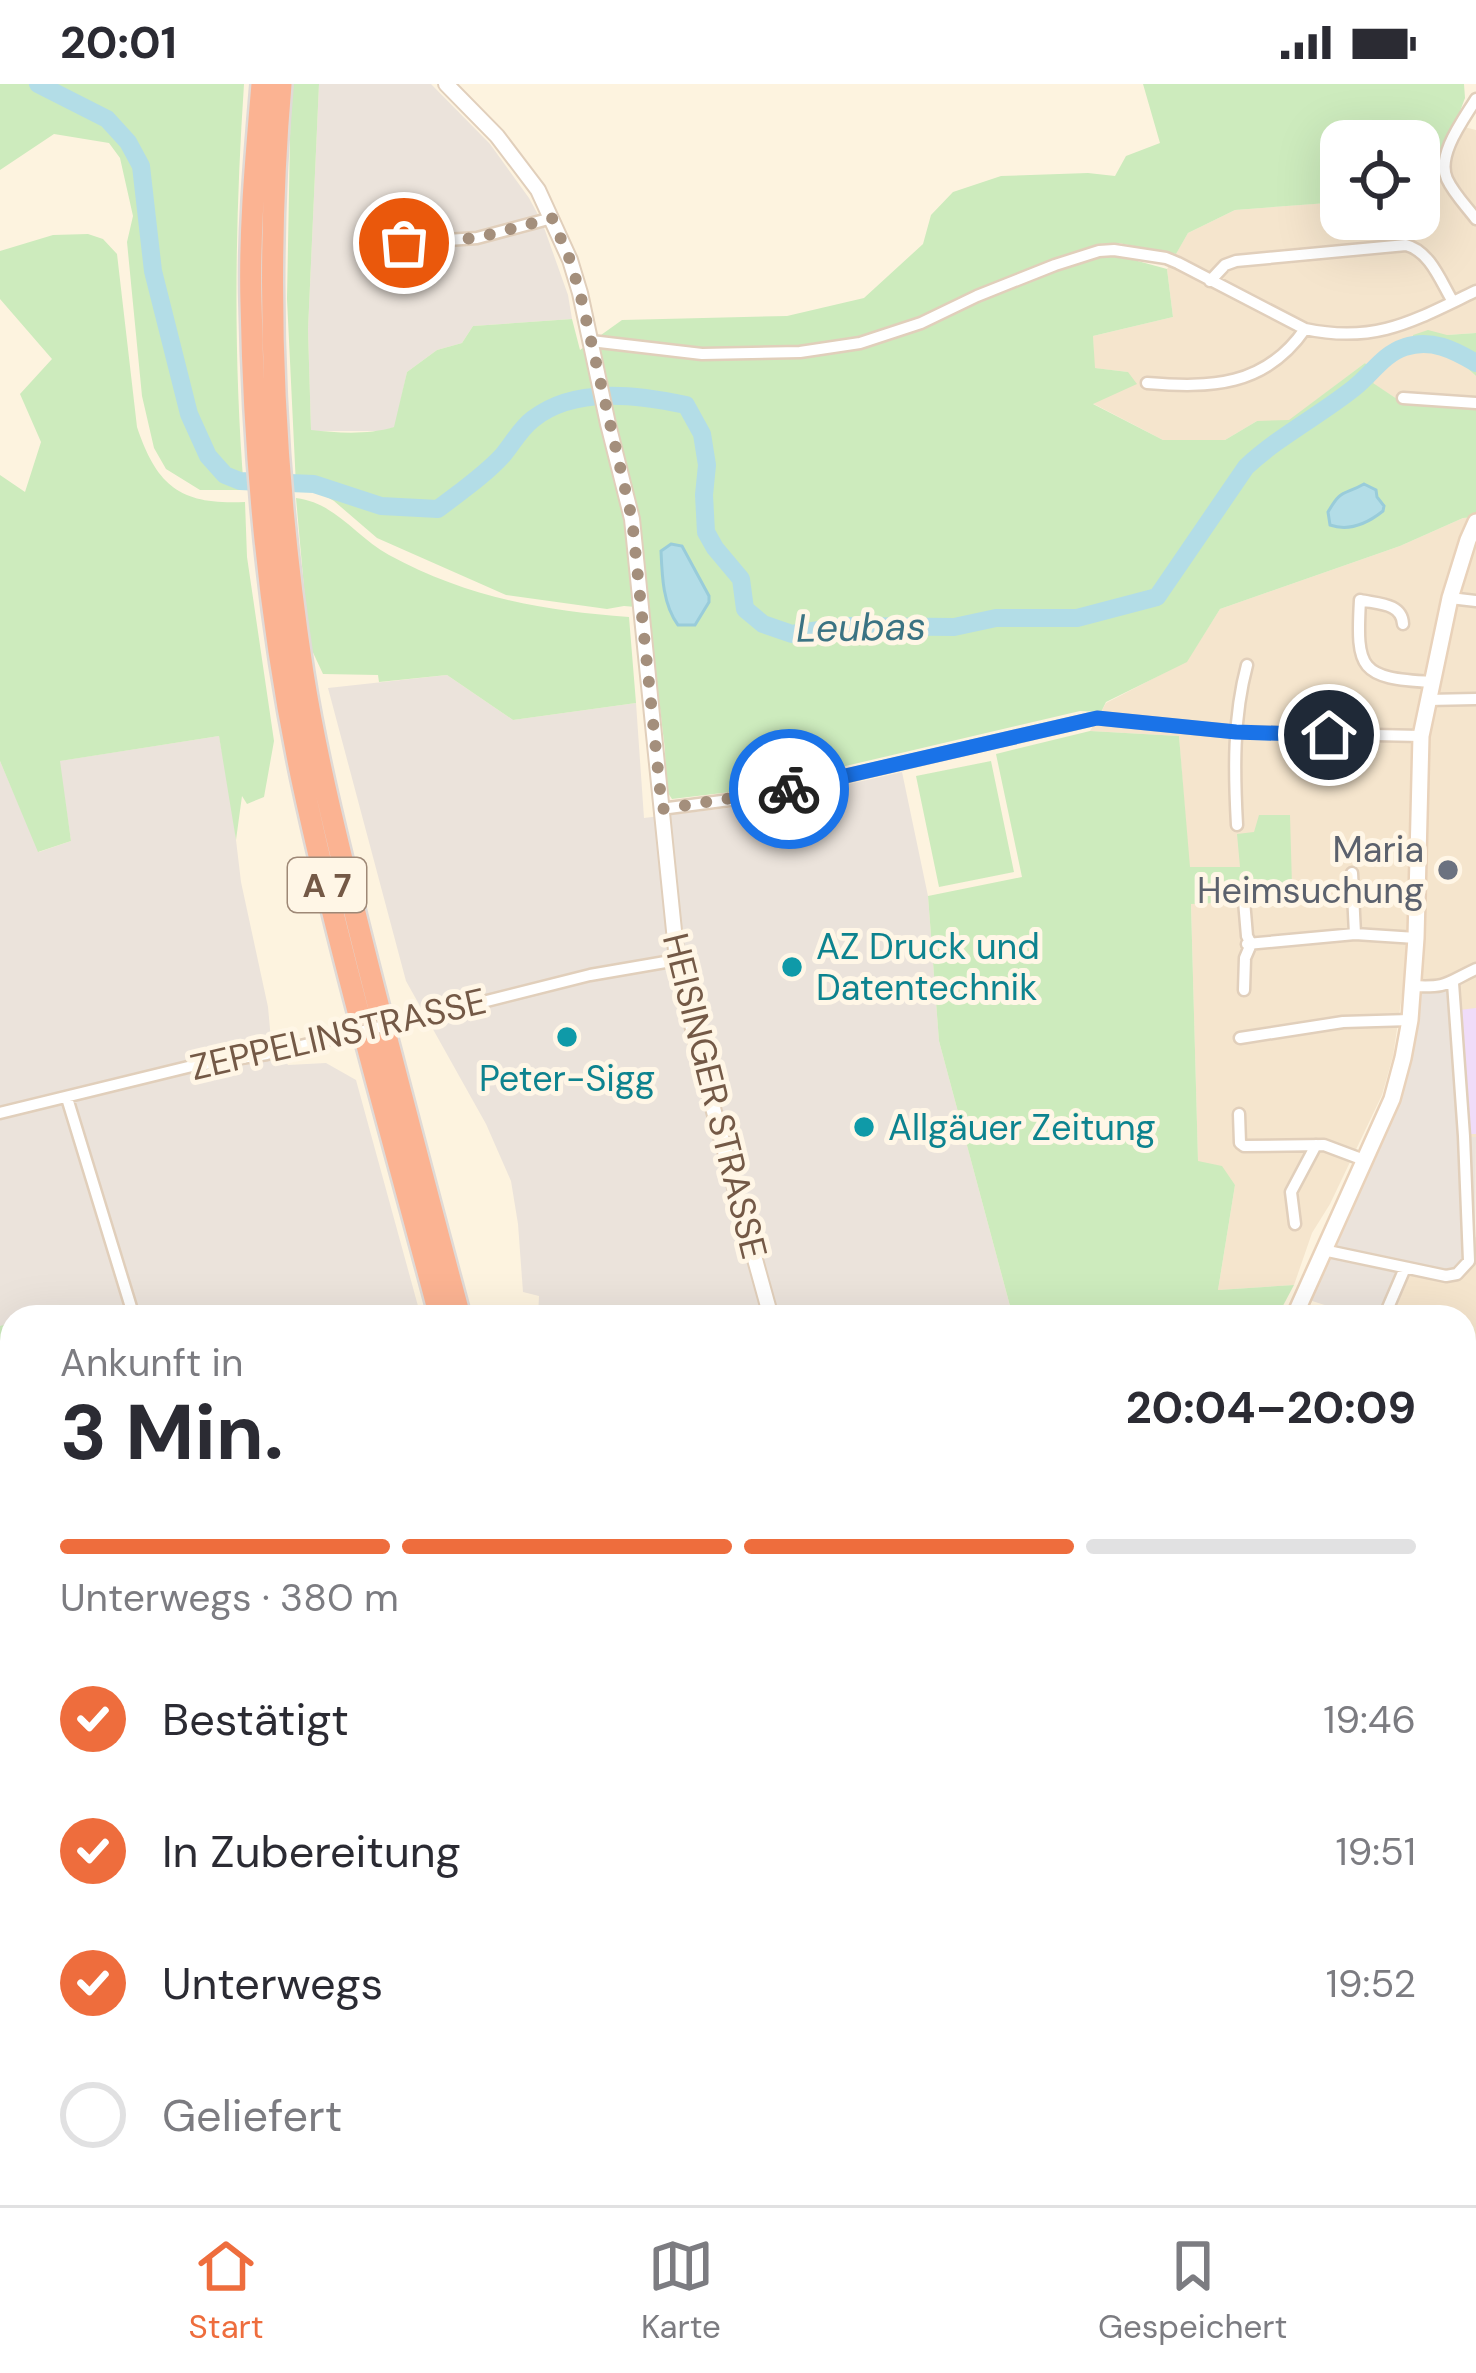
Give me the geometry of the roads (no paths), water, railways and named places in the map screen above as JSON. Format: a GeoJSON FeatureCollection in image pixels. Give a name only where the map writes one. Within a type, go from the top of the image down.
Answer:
{"type":"FeatureCollection","features":[{"type":"Feature","properties":{"kind":"highway","name":"A 7"},"geometry":{"type":"LineString","coordinates":[[262,84],[250,298],[266,424],[285,680],[302,778],[437,1305]]}},
{"type":"Feature","properties":{"kind":"highway","name":"A 7"},"geometry":{"type":"LineString","coordinates":[[266,424],[281,84]]}},
{"type":"Feature","properties":{"kind":"highway","name":"A 7"},"geometry":{"type":"LineString","coordinates":[[274,528],[334,828],[457,1305]]}},
{"type":"Feature","properties":{"kind":"highway"},"geometry":{"type":"LineString","coordinates":[[283,760],[280,700],[285,680]]}},
{"type":"Feature","properties":{"kind":"highway"},"geometry":{"type":"LineString","coordinates":[[338,987],[379,1088]]}},
{"type":"Feature","properties":{"kind":"highway"},"geometry":{"type":"LineString","coordinates":[[385,1033],[413,1079]]}},
{"type":"Feature","properties":{"kind":"main road"},"geometry":{"type":"LineString","coordinates":[[1299,1305],[1392,1099],[1410,1021],[1421,736],[1450,598],[1476,522]]}},
{"type":"Feature","properties":{"kind":"street","name":"HEISINGER STRASSE"},"geometry":{"type":"LineString","coordinates":[[446,84],[514,156],[545,202],[570,260],[592,341],[632,519],[677,959],[768,1305]]}},
{"type":"Feature","properties":{"kind":"street"},"geometry":{"type":"LineString","coordinates":[[1476,99],[1444,170],[1476,219]]}},
{"type":"Feature","properties":{"kind":"street"},"geometry":{"type":"LineString","coordinates":[[404,243],[477,238],[552,218]]}},
{"type":"Feature","properties":{"kind":"street"},"geometry":{"type":"LineString","coordinates":[[1210,281],[1236,261],[1406,245],[1424,254],[1453,302]]}},
{"type":"Feature","properties":{"kind":"street"},"geometry":{"type":"LineString","coordinates":[[592,341],[702,354],[800,352],[860,343],[1099,251],[1166,258],[1305,329],[1344,335],[1404,324],[1476,291]]}},
{"type":"Feature","properties":{"kind":"street"},"geometry":{"type":"LineString","coordinates":[[1147,382],[1190,387],[1245,377],[1277,357],[1305,329]]}},
{"type":"Feature","properties":{"kind":"street"},"geometry":{"type":"LineString","coordinates":[[1403,398],[1476,403]]}},
{"type":"Feature","properties":{"kind":"street"},"geometry":{"type":"LineString","coordinates":[[1450,598],[1476,602]]}},
{"type":"Feature","properties":{"kind":"street"},"geometry":{"type":"LineString","coordinates":[[1403,624],[1398,610],[1360,600],[1359,652],[1372,673],[1429,691],[1476,699]]}},
{"type":"Feature","properties":{"kind":"street"},"geometry":{"type":"LineString","coordinates":[[1237,825],[1238,697],[1247,664]]}},
{"type":"Feature","properties":{"kind":"street"},"geometry":{"type":"LineString","coordinates":[[661,805],[760,796],[1079,720],[1109,718],[1236,732],[1421,736]]}},
{"type":"Feature","properties":{"kind":"street"},"geometry":{"type":"LineString","coordinates":[[1352,873],[1354,934]]}},
{"type":"Feature","properties":{"kind":"street"},"geometry":{"type":"LineString","coordinates":[[1244,889],[1249,944],[1244,990]]}},
{"type":"Feature","properties":{"kind":"street"},"geometry":{"type":"LineString","coordinates":[[1249,944],[1354,934],[1416,938]]}},
{"type":"Feature","properties":{"kind":"street","name":"ZEPPELINSTRASSE"},"geometry":{"type":"LineString","coordinates":[[0,1113],[590,975],[677,959]]}},
{"type":"Feature","properties":{"kind":"street"},"geometry":{"type":"LineString","coordinates":[[1413,986],[1453,983],[1476,969]]}},
{"type":"Feature","properties":{"kind":"street"},"geometry":{"type":"LineString","coordinates":[[1323,1250],[1446,1276],[1457,1274],[1472,1261],[1470,1136],[1453,983]]}},
{"type":"Feature","properties":{"kind":"street"},"geometry":{"type":"LineString","coordinates":[[1240,1038],[1343,1022],[1410,1021]]}},
{"type":"Feature","properties":{"kind":"street"},"geometry":{"type":"LineString","coordinates":[[67,1098],[130,1305]]}},
{"type":"Feature","properties":{"kind":"street"},"geometry":{"type":"LineString","coordinates":[[1239,1114],[1244,1146],[1316,1144],[1364,1160]]}},
{"type":"Feature","properties":{"kind":"street"},"geometry":{"type":"LineString","coordinates":[[1295,1224],[1291,1192],[1316,1144]]}},
{"type":"Feature","properties":{"kind":"street"},"geometry":{"type":"LineString","coordinates":[[1389,1305],[1405,1268]]}},
{"type":"Feature","properties":{"kind":"water"},"geometry":{"type":"Polygon","coordinates":[[[1364,484],[1376,490],[1383,511],[1358,525],[1330,525],[1328,512],[1337,499],[1364,484]]]}},
{"type":"Feature","properties":{"kind":"water"},"geometry":{"type":"Polygon","coordinates":[[[671,544],[682,546],[709,596],[695,625],[678,625],[666,599],[661,551],[671,544]]]}},
{"type":"Feature","properties":{"kind":"waterway","name":"Leubas"},"geometry":{"type":"LineString","coordinates":[[38,84],[107,119],[141,166],[153,271],[189,414],[208,456],[225,475],[240,481],[314,484],[381,506],[438,509],[503,455],[528,423],[568,401],[607,396],[686,405],[702,434],[707,465],[706,532],[741,579],[745,609],[763,624],[792,634],[847,626],[954,627],[996,618],[1077,618],[1157,597],[1246,467],[1354,388],[1390,355],[1405,347],[1433,345],[1476,363]]}},
{"type":"Feature","properties":{"kind":"place","name":"Maria Heimsuchung"},"geometry":{"type":"Point","coordinates":[1448,870]}},
{"type":"Feature","properties":{"kind":"place","name":"AZ Druck und Datentechnik"},"geometry":{"type":"Point","coordinates":[792,967]}},
{"type":"Feature","properties":{"kind":"place","name":"Peter-Sigg"},"geometry":{"type":"Point","coordinates":[567,1037]}},
{"type":"Feature","properties":{"kind":"place","name":"Allgäuer Zeitung"},"geometry":{"type":"Point","coordinates":[864,1127]}}]}
